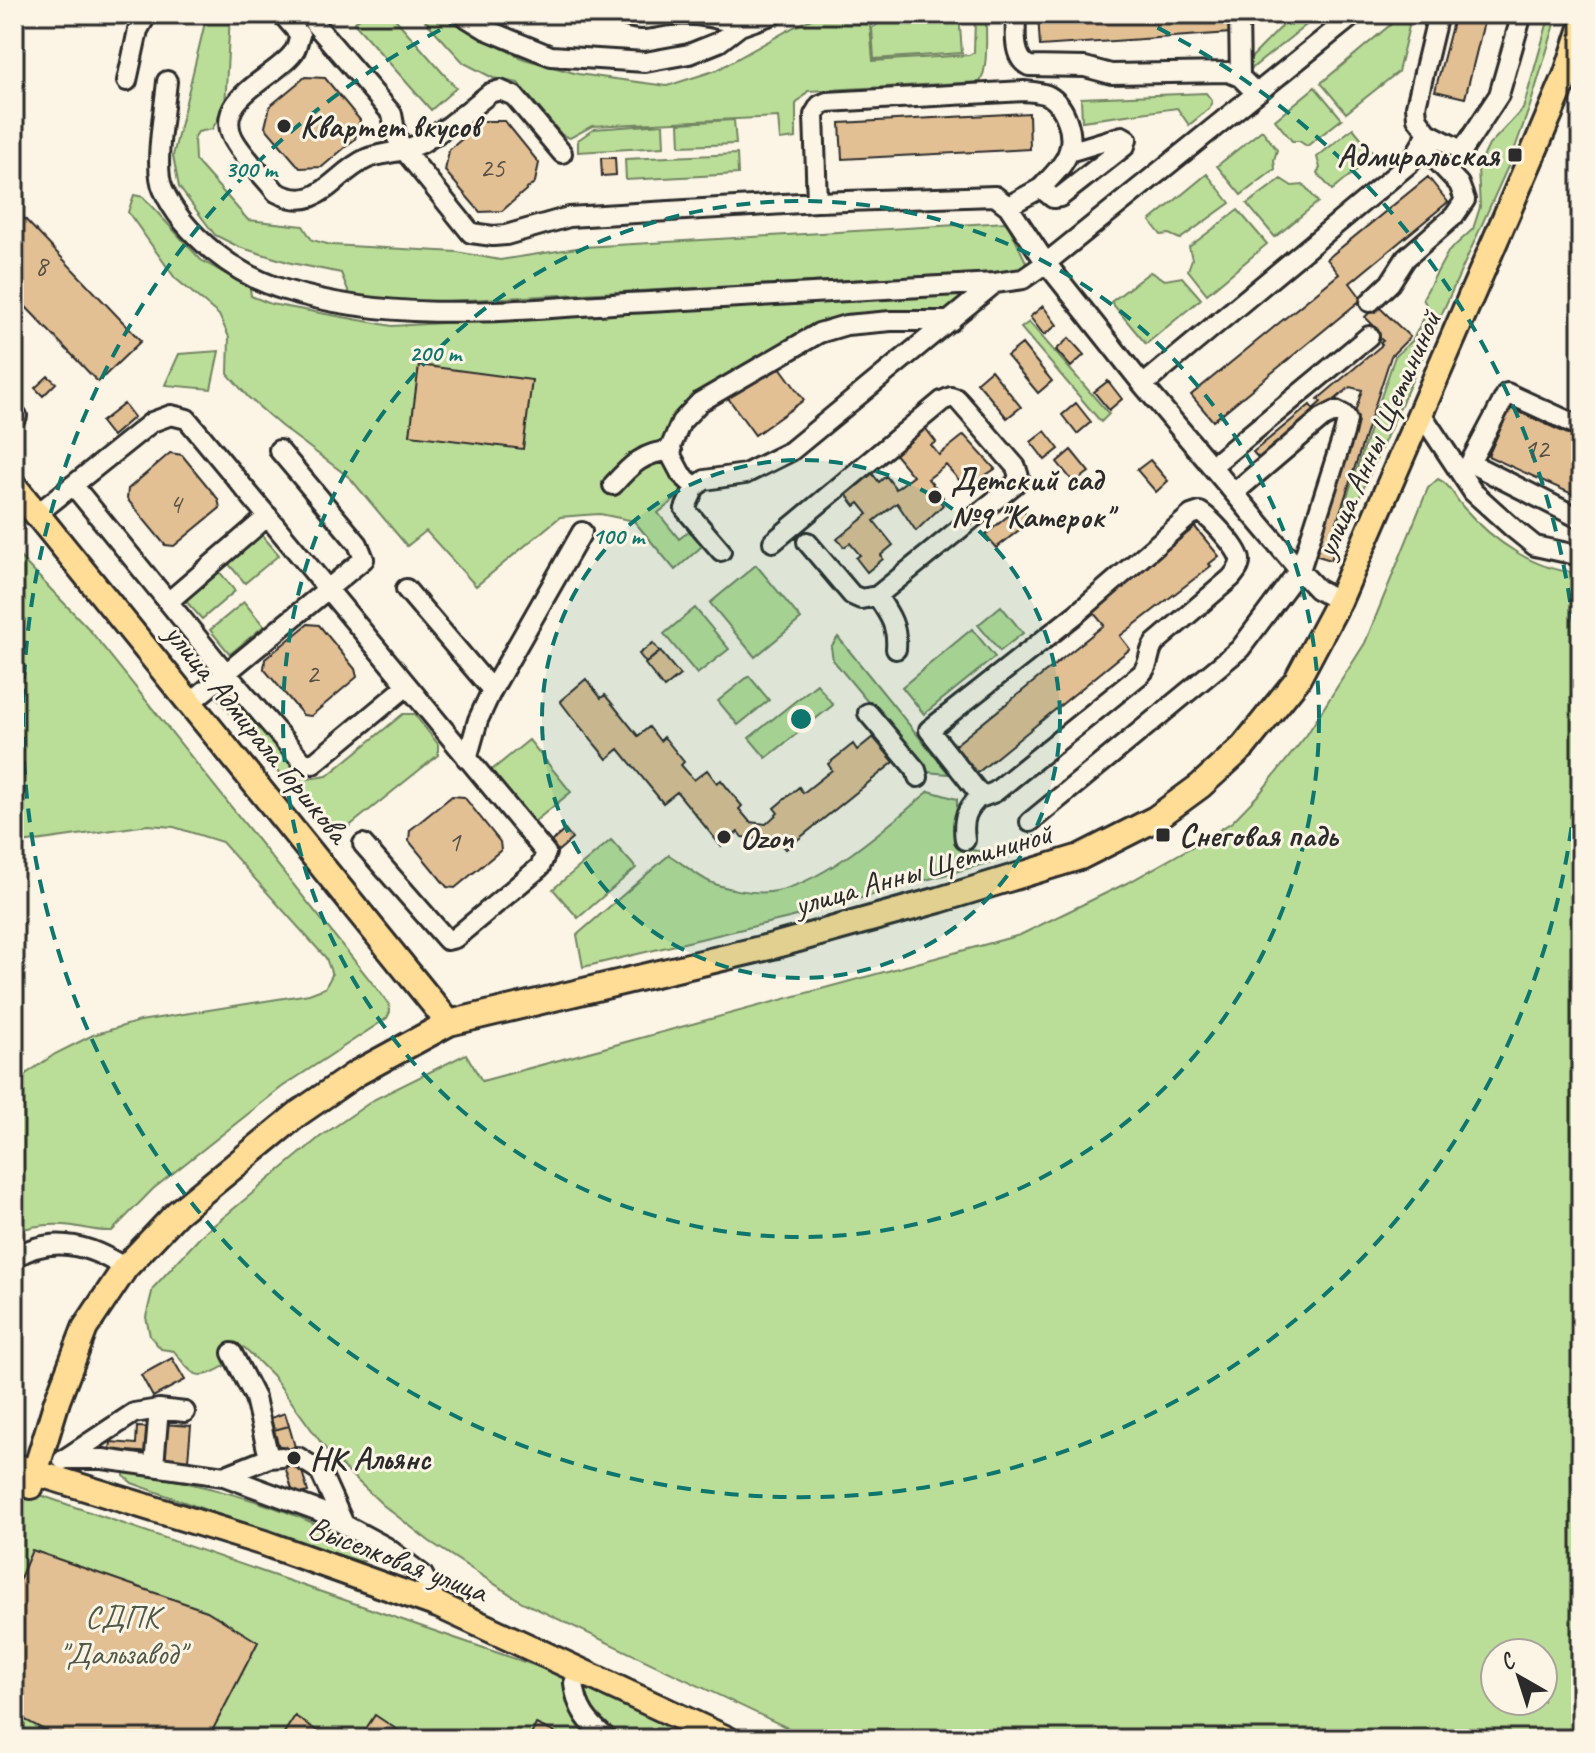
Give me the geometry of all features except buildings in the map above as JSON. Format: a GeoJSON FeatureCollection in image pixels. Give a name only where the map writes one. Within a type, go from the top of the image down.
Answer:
{"type":"FeatureCollection","features":[{"type":"Feature","properties":{"kind":"main road","name":"улица Анны Щетининой"},"geometry":{"type":"LineString","coordinates":[[23,1476],[85,1328],[125,1268],[177,1213],[299,1113],[357,1073],[449,1023],[773,946],[1080,857],[1155,819],[1200,786],[1243,747],[1297,680],[1339,601],[1566,76],[1581,31]]}},
{"type":"Feature","properties":{"kind":"main road","name":"улица Адмирала Горшкова"},"geometry":{"type":"LineString","coordinates":[[14,486],[449,1023]]}},
{"type":"Feature","properties":{"kind":"main road","name":"Выселковая улица"},"geometry":{"type":"LineString","coordinates":[[23,1476],[264,1543],[438,1605],[727,1739]]}},
{"type":"Feature","properties":{"kind":"main road","name":"Выселковая улица"},"geometry":{"type":"LineString","coordinates":[[23,1476],[436,1619],[694,1739]]}},
{"type":"Feature","properties":{"kind":"street"},"geometry":{"type":"LineString","coordinates":[[127,81],[138,30],[147,14]]}},
{"type":"Feature","properties":{"kind":"street"},"geometry":{"type":"LineString","coordinates":[[282,14],[313,24],[392,114],[396,136],[404,150],[471,233],[506,235],[569,217],[817,202],[995,196],[1008,206],[1046,263],[1143,385],[1299,570],[1317,589],[1339,601]]}},
{"type":"Feature","properties":{"kind":"street"},"geometry":{"type":"LineString","coordinates":[[461,14],[487,30],[551,56],[645,62],[689,54],[719,42],[743,20]]}},
{"type":"Feature","properties":{"kind":"street"},"geometry":{"type":"LineString","coordinates":[[623,14],[637,20],[673,15],[743,20],[774,14]]}},
{"type":"Feature","properties":{"kind":"street"},"geometry":{"type":"LineString","coordinates":[[1016,14],[1018,55],[1029,66],[1085,67],[1111,74],[1215,70],[1240,77],[1256,93]]}},
{"type":"Feature","properties":{"kind":"street"},"geometry":{"type":"LineString","coordinates":[[1239,14],[1240,77]]}},
{"type":"Feature","properties":{"kind":"street"},"geometry":{"type":"LineString","coordinates":[[167,81],[159,175],[171,206],[202,241],[237,266],[282,290],[386,311],[495,311],[995,283],[1023,279],[1046,263],[1355,14]]}},
{"type":"Feature","properties":{"kind":"street"},"geometry":{"type":"LineString","coordinates":[[1370,302],[1390,283],[1406,258],[1454,216],[1465,200],[1459,184],[1425,139],[1417,118],[1416,106],[1438,14]]}},
{"type":"Feature","properties":{"kind":"street"},"geometry":{"type":"LineString","coordinates":[[1425,139],[1461,150],[1466,146],[1499,95],[1522,14]]}},
{"type":"Feature","properties":{"kind":"street"},"geometry":{"type":"LineString","coordinates":[[313,24],[293,53],[243,96],[231,112],[234,139],[276,192],[295,199],[311,198],[367,159],[422,143],[490,93],[500,90],[514,96],[562,153]]}},
{"type":"Feature","properties":{"kind":"street"},"geometry":{"type":"LineString","coordinates":[[817,202],[814,115],[820,105],[827,102],[1024,91],[1040,93],[1050,97],[1065,115],[1069,128],[1069,152]]}},
{"type":"Feature","properties":{"kind":"street"},"geometry":{"type":"LineString","coordinates":[[1008,206],[1041,188],[1069,152],[1122,136],[1127,139],[1125,146],[1060,197],[1048,196],[1041,188]]}},
{"type":"Feature","properties":{"kind":"street"},"geometry":{"type":"LineString","coordinates":[[1143,385],[1411,162],[1425,139]]}},
{"type":"Feature","properties":{"kind":"street"},"geometry":{"type":"LineString","coordinates":[[721,551],[685,509],[695,487],[705,480],[745,474],[791,451],[995,283]]}},
{"type":"Feature","properties":{"kind":"street"},"geometry":{"type":"LineString","coordinates":[[695,487],[681,474],[672,457],[672,439],[695,406],[819,333],[846,325],[951,321]]}},
{"type":"Feature","properties":{"kind":"street"},"geometry":{"type":"LineString","coordinates":[[1212,466],[1369,336]]}},
{"type":"Feature","properties":{"kind":"street"},"geometry":{"type":"LineString","coordinates":[[1581,427],[1507,393],[1470,463],[1581,519]]}},
{"type":"Feature","properties":{"kind":"street"},"geometry":{"type":"LineString","coordinates":[[773,542],[942,401],[951,397],[957,399],[1016,467],[1019,477],[1015,484],[877,596],[861,599],[852,595],[807,542]]}},
{"type":"Feature","properties":{"kind":"street"},"geometry":{"type":"LineString","coordinates":[[1030,822],[1240,649],[1299,570],[1344,433],[1347,420],[1344,415],[1336,411],[1322,418],[1234,493]]}},
{"type":"Feature","properties":{"kind":"street"},"geometry":{"type":"LineString","coordinates":[[37,514],[152,422],[171,415],[187,419],[546,853],[540,867],[450,940],[442,937],[363,844]]}},
{"type":"Feature","properties":{"kind":"street"},"geometry":{"type":"LineString","coordinates":[[1422,415],[1473,492],[1514,529],[1535,546],[1581,556]]}},
{"type":"Feature","properties":{"kind":"street"},"geometry":{"type":"LineString","coordinates":[[191,702],[364,559],[362,551],[279,450]]}},
{"type":"Feature","properties":{"kind":"street"},"geometry":{"type":"LineString","coordinates":[[613,485],[633,463],[660,451],[672,451]]}},
{"type":"Feature","properties":{"kind":"street"},"geometry":{"type":"LineString","coordinates":[[73,485],[226,673],[299,758],[308,764],[313,764],[407,686]]}},
{"type":"Feature","properties":{"kind":"street"},"geometry":{"type":"LineString","coordinates":[[965,840],[963,825],[967,809],[981,795],[995,792],[1141,674],[1149,664],[1149,650],[1155,643],[1231,578],[1240,563],[1239,553],[1204,514],[1191,515],[1075,615],[929,730],[981,795]]}},
{"type":"Feature","properties":{"kind":"street"},"geometry":{"type":"LineString","coordinates":[[168,602],[268,516]]}},
{"type":"Feature","properties":{"kind":"street"},"geometry":{"type":"LineString","coordinates":[[467,759],[478,720],[492,690],[582,532]]}},
{"type":"Feature","properties":{"kind":"street"},"geometry":{"type":"LineString","coordinates":[[406,589],[492,690]]}},
{"type":"Feature","properties":{"kind":"street"},"geometry":{"type":"LineString","coordinates":[[877,596],[894,621],[896,649]]}},
{"type":"Feature","properties":{"kind":"street"},"geometry":{"type":"LineString","coordinates":[[868,713],[916,770],[918,777]]}},
{"type":"Feature","properties":{"kind":"street"},"geometry":{"type":"LineString","coordinates":[[14,1258],[28,1249],[71,1243],[105,1255],[125,1268]]}},
{"type":"Feature","properties":{"kind":"street"},"geometry":{"type":"LineString","coordinates":[[232,1353],[283,1458]]}},
{"type":"Feature","properties":{"kind":"street"},"geometry":{"type":"LineString","coordinates":[[23,1476],[64,1459],[134,1413],[159,1409],[185,1412]]}},
{"type":"Feature","properties":{"kind":"street"},"geometry":{"type":"LineString","coordinates":[[154,1465],[159,1409]]}},
{"type":"Feature","properties":{"kind":"street"},"geometry":{"type":"LineString","coordinates":[[224,1476],[283,1458],[320,1471],[343,1522]]}},
{"type":"Feature","properties":{"kind":"street"},"geometry":{"type":"LineString","coordinates":[[64,1459],[103,1459],[224,1476],[343,1522],[386,1547],[423,1575],[438,1605]]}},
{"type":"Feature","properties":{"kind":"street"},"geometry":{"type":"LineString","coordinates":[[574,1683],[576,1699],[583,1715],[608,1739]]}},
{"type":"Feature","properties":{"kind":"green space"},"geometry":{"type":"Polygon","coordinates":[[[207,14],[230,14],[225,108],[212,129],[198,132],[194,138],[195,160],[248,220],[303,226],[312,240],[331,245],[457,252],[500,260],[583,247],[1007,222],[1026,262],[1020,271],[391,304],[363,301],[350,295],[341,273],[291,263],[239,247],[215,235],[179,187],[173,156],[207,14]]]}},
{"type":"Feature","properties":{"kind":"green space"},"geometry":{"type":"Polygon","coordinates":[[[364,14],[391,14],[456,88],[431,110],[354,23],[364,14]]]}},
{"type":"Feature","properties":{"kind":"green space"},"geometry":{"type":"Polygon","coordinates":[[[419,14],[451,14],[477,36],[524,59],[578,74],[667,86],[717,70],[822,14],[888,14],[870,26],[873,61],[969,55],[974,52],[975,19],[984,18],[985,62],[980,82],[808,91],[796,104],[796,138],[780,140],[778,117],[592,126],[570,138],[562,135],[518,83],[493,78],[464,63],[419,14]]]}},
{"type":"Feature","properties":{"kind":"green space"},"geometry":{"type":"Polygon","coordinates":[[[893,14],[959,14],[962,53],[874,59],[872,28],[893,14]]]}},
{"type":"Feature","properties":{"kind":"green space"},"geometry":{"type":"Polygon","coordinates":[[[1294,14],[1320,14],[1249,68],[1249,60],[1294,14]]]}},
{"type":"Feature","properties":{"kind":"green space"},"geometry":{"type":"Polygon","coordinates":[[[1550,14],[1558,14],[1510,162],[1342,536],[1335,532],[1395,356],[1412,341],[1428,310],[1423,298],[1448,252],[1473,229],[1480,207],[1478,168],[1489,145],[1523,109],[1550,14]]]}},
{"type":"Feature","properties":{"kind":"green space"},"geometry":{"type":"Polygon","coordinates":[[[1401,16],[1409,26],[1398,72],[1346,113],[1321,83],[1401,16]]]}},
{"type":"Feature","properties":{"kind":"green space"},"geometry":{"type":"Polygon","coordinates":[[[1315,87],[1342,119],[1307,146],[1292,141],[1275,120],[1315,87]]]}},
{"type":"Feature","properties":{"kind":"green space"},"geometry":{"type":"Polygon","coordinates":[[[1206,93],[1212,101],[1209,109],[1189,125],[1177,108],[1082,121],[1081,98],[1206,93]]]}},
{"type":"Feature","properties":{"kind":"green space"},"geometry":{"type":"Polygon","coordinates":[[[734,120],[736,144],[680,146],[679,123],[734,120]]]}},
{"type":"Feature","properties":{"kind":"green space"},"geometry":{"type":"Polygon","coordinates":[[[663,124],[664,147],[578,152],[578,140],[594,129],[663,124]]]}},
{"type":"Feature","properties":{"kind":"green space"},"geometry":{"type":"Polygon","coordinates":[[[1353,128],[1375,155],[1332,190],[1317,173],[1320,168],[1317,157],[1353,128]]]}},
{"type":"Feature","properties":{"kind":"green space"},"geometry":{"type":"Polygon","coordinates":[[[1262,130],[1277,150],[1275,169],[1241,195],[1217,166],[1262,130]]]}},
{"type":"Feature","properties":{"kind":"green space"},"geometry":{"type":"Polygon","coordinates":[[[737,154],[738,174],[626,180],[625,159],[737,154]]]}},
{"type":"Feature","properties":{"kind":"green space"},"geometry":{"type":"Polygon","coordinates":[[[1207,174],[1230,203],[1180,239],[1169,234],[1161,235],[1150,221],[1207,174]]]}},
{"type":"Feature","properties":{"kind":"green space"},"geometry":{"type":"Polygon","coordinates":[[[1281,179],[1292,186],[1304,185],[1318,202],[1275,237],[1247,204],[1281,179]]]}},
{"type":"Feature","properties":{"kind":"green space"},"geometry":{"type":"Polygon","coordinates":[[[134,195],[143,197],[201,260],[250,288],[251,296],[271,304],[392,326],[973,292],[947,314],[819,324],[797,334],[687,401],[669,425],[665,441],[637,468],[662,460],[678,480],[681,495],[658,513],[679,539],[691,533],[701,547],[675,570],[634,521],[600,514],[584,515],[560,517],[476,586],[426,531],[407,546],[350,478],[248,397],[228,374],[229,337],[219,315],[175,278],[128,212],[134,195]]]}},
{"type":"Feature","properties":{"kind":"green space"},"geometry":{"type":"Polygon","coordinates":[[[1238,210],[1267,244],[1207,294],[1188,270],[1192,259],[1189,247],[1238,210]]]}},
{"type":"Feature","properties":{"kind":"green space"},"geometry":{"type":"Polygon","coordinates":[[[1150,272],[1165,280],[1182,277],[1201,299],[1146,344],[1111,302],[1150,272]]]}},
{"type":"Feature","properties":{"kind":"green space"},"geometry":{"type":"Polygon","coordinates":[[[1029,322],[1109,414],[1101,422],[1021,328],[1029,322]]]}},
{"type":"Feature","properties":{"kind":"green space"},"geometry":{"type":"Polygon","coordinates":[[[219,351],[211,389],[165,385],[179,354],[219,351]]]}},
{"type":"Feature","properties":{"kind":"green space"},"geometry":{"type":"Polygon","coordinates":[[[1438,479],[1449,487],[1487,531],[1516,552],[1548,567],[1581,573],[1581,1739],[811,1739],[522,1602],[429,1541],[383,1505],[330,1455],[272,1375],[245,1348],[233,1343],[229,1345],[225,1352],[226,1365],[202,1375],[191,1371],[174,1351],[161,1349],[150,1336],[146,1317],[153,1288],[202,1235],[320,1137],[375,1099],[466,1054],[482,1081],[1020,935],[1133,880],[1232,822],[1306,736],[1365,643],[1428,488],[1438,479]]]}},
{"type":"Feature","properties":{"kind":"green space"},"geometry":{"type":"Polygon","coordinates":[[[261,534],[279,555],[245,583],[227,562],[261,534]]]}},
{"type":"Feature","properties":{"kind":"green space"},"geometry":{"type":"Polygon","coordinates":[[[14,551],[88,628],[389,1004],[387,1018],[282,1087],[153,1189],[112,1231],[51,1225],[14,1232],[14,1082],[55,1054],[93,1035],[140,1021],[309,994],[325,988],[332,975],[326,958],[222,842],[174,827],[148,825],[14,844],[14,551]]]}},
{"type":"Feature","properties":{"kind":"green space"},"geometry":{"type":"Polygon","coordinates":[[[756,565],[801,619],[755,657],[710,603],[756,565]]]}},
{"type":"Feature","properties":{"kind":"green space"},"geometry":{"type":"Polygon","coordinates":[[[218,570],[235,591],[202,619],[184,599],[218,570]]]}},
{"type":"Feature","properties":{"kind":"green space"},"geometry":{"type":"Polygon","coordinates":[[[244,602],[264,626],[230,654],[210,630],[244,602]]]}},
{"type":"Feature","properties":{"kind":"green space"},"geometry":{"type":"Polygon","coordinates":[[[1001,606],[1023,633],[1000,651],[978,625],[1001,606]]]}},
{"type":"Feature","properties":{"kind":"green space"},"geometry":{"type":"Polygon","coordinates":[[[695,608],[729,649],[697,674],[664,634],[695,608]]]}},
{"type":"Feature","properties":{"kind":"green space"},"geometry":{"type":"Polygon","coordinates":[[[972,629],[995,657],[924,714],[902,687],[972,629]]]}},
{"type":"Feature","properties":{"kind":"green space"},"geometry":{"type":"Polygon","coordinates":[[[838,637],[949,774],[926,772],[833,660],[831,647],[838,637]]]}},
{"type":"Feature","properties":{"kind":"green space"},"geometry":{"type":"Polygon","coordinates":[[[749,676],[769,700],[738,725],[718,701],[749,676]]]}},
{"type":"Feature","properties":{"kind":"green space"},"geometry":{"type":"Polygon","coordinates":[[[225,680],[307,779],[327,776],[403,714],[414,714],[438,744],[438,755],[342,832],[328,832],[216,696],[215,689],[225,680]]]}},
{"type":"Feature","properties":{"kind":"green space"},"geometry":{"type":"Polygon","coordinates":[[[817,684],[833,705],[766,758],[749,738],[817,684]]]}},
{"type":"Feature","properties":{"kind":"green space"},"geometry":{"type":"Polygon","coordinates":[[[529,740],[571,792],[529,826],[487,774],[529,740]]]}},
{"type":"Feature","properties":{"kind":"green space"},"geometry":{"type":"Polygon","coordinates":[[[929,791],[957,799],[957,847],[1009,857],[789,918],[583,967],[577,935],[669,855],[710,882],[748,892],[770,892],[790,887],[833,866],[929,791]]]}},
{"type":"Feature","properties":{"kind":"green space"},"geometry":{"type":"Polygon","coordinates":[[[611,840],[636,868],[578,918],[553,889],[611,840]]]}},
{"type":"Feature","properties":{"kind":"green space"},"geometry":{"type":"Polygon","coordinates":[[[124,1472],[216,1490],[279,1509],[373,1551],[374,1556],[359,1561],[267,1532],[132,1483],[124,1476],[124,1472]]]}},
{"type":"Feature","properties":{"kind":"green space","name":"СДПК \"Дальзавод\""},"geometry":{"type":"Polygon","coordinates":[[[14,1486],[565,1676],[708,1739],[14,1739],[14,1486]]]}},
{"type":"Feature","properties":{"kind":"place","name":"Квартет вкусов"},"geometry":{"type":"Point","coordinates":[284,126]}},
{"type":"Feature","properties":{"kind":"place","name":"Адмиральская"},"geometry":{"type":"Point","coordinates":[1515,155]}},
{"type":"Feature","properties":{"kind":"place","name":"Детский сад №9 \"Катерок\""},"geometry":{"type":"Point","coordinates":[935,497]}},
{"type":"Feature","properties":{"kind":"place","name":"Снеговая падь"},"geometry":{"type":"Point","coordinates":[1163,835]}},
{"type":"Feature","properties":{"kind":"place","name":"Ozon"},"geometry":{"type":"Point","coordinates":[724,837]}},
{"type":"Feature","properties":{"kind":"place","name":"НК Альянс"},"geometry":{"type":"Point","coordinates":[294,1458]}}]}
